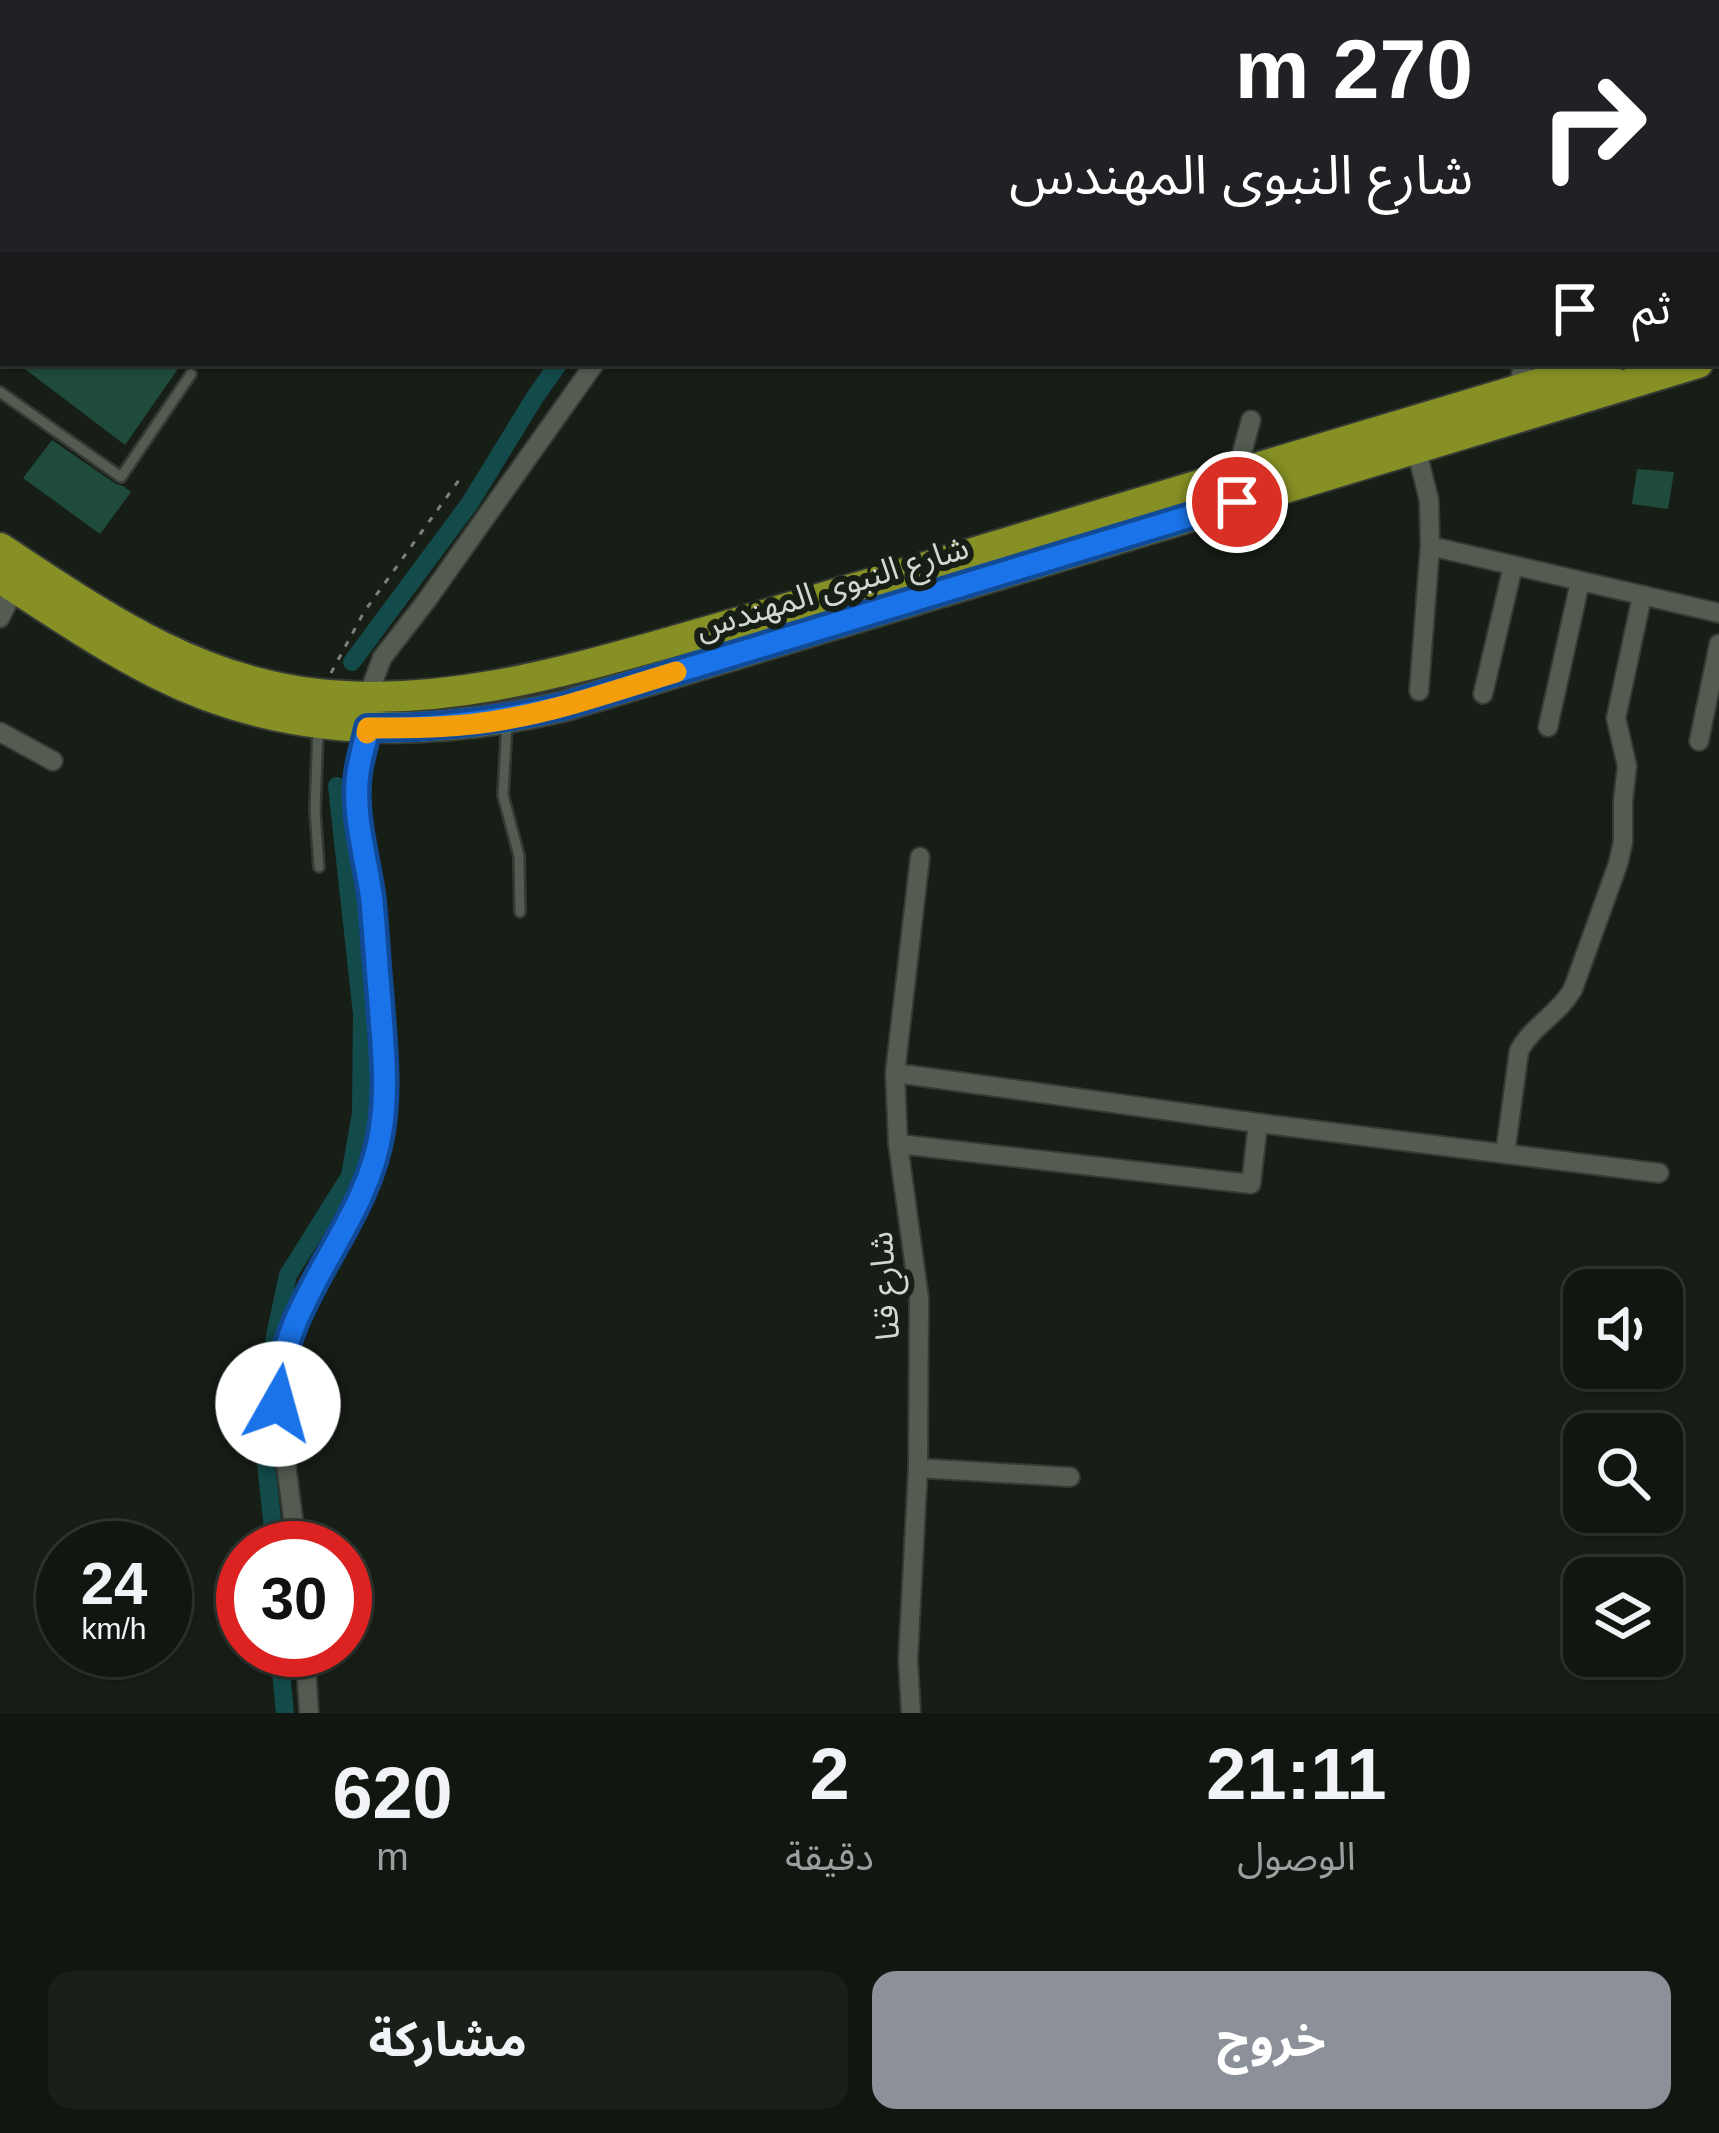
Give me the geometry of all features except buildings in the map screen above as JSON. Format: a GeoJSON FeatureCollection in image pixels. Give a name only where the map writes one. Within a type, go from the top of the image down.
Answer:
{"type":"FeatureCollection","features":[{"type":"Feature","properties":{"kind":"main road","name":"شارع النبوى المهندس"},"geometry":{"type":"LineString","coordinates":[[786,624],[1521,376],[1588,366]]}},
{"type":"Feature","properties":{"kind":"main road","name":"شارع النبوى المهندس"},"geometry":{"type":"LineString","coordinates":[[8,582],[105,646],[164,677],[244,709],[368,712],[457,726],[564,706],[786,624],[1416,448],[1688,366]]}},
{"type":"Feature","properties":{"kind":"main road","name":"شارع النبوى المهندس"},"geometry":{"type":"LineString","coordinates":[[0,548],[113,622],[199,665],[320,709]]}},
{"type":"Feature","properties":{"kind":"main road","name":"شارع النبوى المهندس"},"geometry":{"type":"LineString","coordinates":[[368,712],[401,696],[485,688],[740,638]]}},
{"type":"Feature","properties":{"kind":"street"},"geometry":{"type":"LineString","coordinates":[[293,1521],[278,1404],[280,1368],[296,1317],[368,1180],[383,1114],[385,1069],[372,902],[358,797],[368,712],[382,658],[593,366]]}},
{"type":"Feature","properties":{"kind":"street"},"geometry":{"type":"LineString","coordinates":[[1236,475],[1252,420]]}},
{"type":"Feature","properties":{"kind":"street"},"geometry":{"type":"LineString","coordinates":[[1416,448],[1429,500],[1430,546],[1419,691]]}},
{"type":"Feature","properties":{"kind":"street"},"geometry":{"type":"LineString","coordinates":[[1430,546],[1719,613]]}},
{"type":"Feature","properties":{"kind":"street"},"geometry":{"type":"LineString","coordinates":[[1484,694],[1513,566]]}},
{"type":"Feature","properties":{"kind":"street"},"geometry":{"type":"LineString","coordinates":[[0,618],[8,582]]}},
{"type":"Feature","properties":{"kind":"street"},"geometry":{"type":"LineString","coordinates":[[1548,727],[1580,582]]}},
{"type":"Feature","properties":{"kind":"street"},"geometry":{"type":"LineString","coordinates":[[1505,1154],[1519,1051],[1573,989],[1618,864],[1627,766],[1616,718],[1642,596]]}},
{"type":"Feature","properties":{"kind":"street"},"geometry":{"type":"LineString","coordinates":[[1699,741],[1719,644]]}},
{"type":"Feature","properties":{"kind":"street"},"geometry":{"type":"LineString","coordinates":[[0,732],[53,760]]}},
{"type":"Feature","properties":{"kind":"street","name":"شارع قنا"},"geometry":{"type":"LineString","coordinates":[[911,1713],[908,1659],[918,1468],[918,1276],[898,1144],[895,1073],[920,856]]}},
{"type":"Feature","properties":{"kind":"street"},"geometry":{"type":"LineString","coordinates":[[895,1073],[1659,1173]]}},
{"type":"Feature","properties":{"kind":"street"},"geometry":{"type":"LineString","coordinates":[[898,1144],[1250,1184],[1258,1123]]}},
{"type":"Feature","properties":{"kind":"street"},"geometry":{"type":"LineString","coordinates":[[918,1468],[1070,1477]]}},
{"type":"Feature","properties":{"kind":"street"},"geometry":{"type":"LineString","coordinates":[[307,1677],[310,1713]]}},
{"type":"Feature","properties":{"kind":"lane"},"geometry":{"type":"LineString","coordinates":[[0,392],[121,477],[191,374]]}},
{"type":"Feature","properties":{"kind":"lane"},"geometry":{"type":"LineString","coordinates":[[319,868],[315,810],[320,709]]}},
{"type":"Feature","properties":{"kind":"lane"},"geometry":{"type":"LineString","coordinates":[[507,719],[503,795],[518,856],[520,912]]}},
{"type":"Feature","properties":{"kind":"path"},"geometry":{"type":"LineString","coordinates":[[320,709],[338,656],[364,612],[459,480]]}},
{"type":"Feature","properties":{"kind":"waterway"},"geometry":{"type":"LineString","coordinates":[[352,662],[470,503],[557,366]]}},
{"type":"Feature","properties":{"kind":"waterway"},"geometry":{"type":"LineString","coordinates":[[272,1521],[262,1425],[288,1275],[350,1176],[361,1113],[362,1014],[337,786]]}},
{"type":"Feature","properties":{"kind":"waterway"},"geometry":{"type":"LineString","coordinates":[[282,1677],[285,1713]]}},
{"type":"Feature","properties":{"kind":"slow traffic"},"geometry":{"type":"LineString","coordinates":[[367,733],[368,728],[457,726],[507,719],[676,672]]}},
{"type":"Feature","properties":{"kind":"route"},"geometry":{"type":"LineString","coordinates":[[278,1404],[289,1333],[359,1202],[380,1137],[385,1069],[358,797],[368,728],[457,726],[564,706],[1237,502]]}}]}
